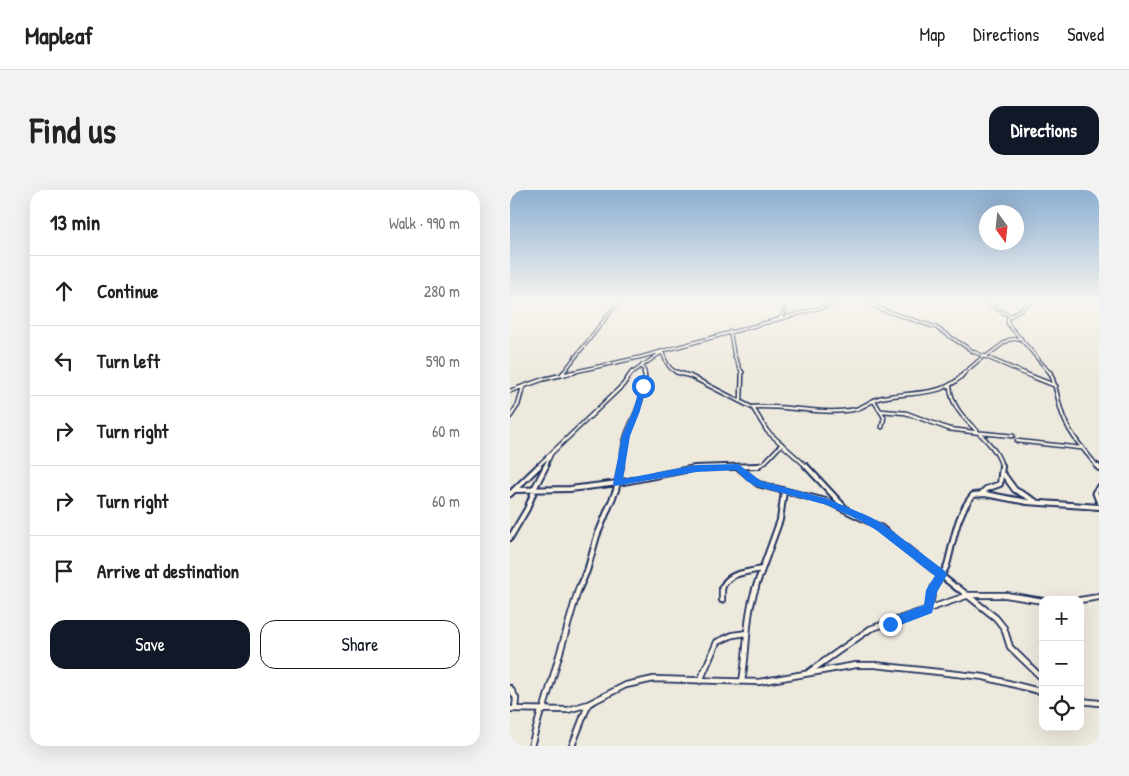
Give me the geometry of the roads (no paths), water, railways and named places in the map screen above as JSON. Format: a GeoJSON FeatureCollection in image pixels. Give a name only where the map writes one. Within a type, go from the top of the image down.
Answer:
{"type":"FeatureCollection","features":[{"type":"Feature","properties":{"kind":"street"},"geometry":{"type":"LineString","coordinates":[[562,375],[568,365],[600,327]]}},
{"type":"Feature","properties":{"kind":"street"},"geometry":{"type":"LineString","coordinates":[[510,391],[562,375],[641,357],[746,327]]}},
{"type":"Feature","properties":{"kind":"street"},"geometry":{"type":"LineString","coordinates":[[934,327],[985,357],[1056,386]]}},
{"type":"Feature","properties":{"kind":"street"},"geometry":{"type":"LineString","coordinates":[[1011,327],[1049,371],[1056,386],[1063,418],[1082,448],[1098,465]]}},
{"type":"Feature","properties":{"kind":"street"},"geometry":{"type":"LineString","coordinates":[[730,331],[734,355],[742,371],[741,400]]}},
{"type":"Feature","properties":{"kind":"street"},"geometry":{"type":"LineString","coordinates":[[752,407],[769,406],[844,411],[857,409],[874,400],[939,390],[950,387],[960,380],[968,368],[1008,340],[1021,338]]}},
{"type":"Feature","properties":{"kind":"street"},"geometry":{"type":"LineString","coordinates":[[512,492],[623,385],[631,373],[667,348]]}},
{"type":"Feature","properties":{"kind":"street"},"geometry":{"type":"LineString","coordinates":[[662,352],[668,367],[672,371],[690,376],[752,407],[762,424],[815,475],[848,512]]}},
{"type":"Feature","properties":{"kind":"street"},"geometry":{"type":"LineString","coordinates":[[976,352],[988,353]]}},
{"type":"Feature","properties":{"kind":"street"},"geometry":{"type":"LineString","coordinates":[[531,746],[555,675],[578,590],[587,571],[599,530],[610,508],[618,484],[626,436],[637,411],[646,378],[642,365]]}},
{"type":"Feature","properties":{"kind":"street"},"geometry":{"type":"LineString","coordinates":[[510,417],[518,405],[523,387]]}},
{"type":"Feature","properties":{"kind":"street"},"geometry":{"type":"LineString","coordinates":[[950,387],[949,393],[958,413],[982,433],[1003,466],[1004,475],[1015,490],[1037,503]]}},
{"type":"Feature","properties":{"kind":"street"},"geometry":{"type":"LineString","coordinates":[[874,400],[884,417],[882,427]]}},
{"type":"Feature","properties":{"kind":"street"},"geometry":{"type":"LineString","coordinates":[[881,411],[906,413],[949,428],[1013,436]]}},
{"type":"Feature","properties":{"kind":"street"},"geometry":{"type":"LineString","coordinates":[[1017,441],[1082,448]]}},
{"type":"Feature","properties":{"kind":"street"},"geometry":{"type":"LineString","coordinates":[[512,492],[618,484],[696,468],[750,468],[761,466],[782,444]]}},
{"type":"Feature","properties":{"kind":"street"},"geometry":{"type":"LineString","coordinates":[[510,538],[527,509],[538,477],[550,460],[551,454]]}},
{"type":"Feature","properties":{"kind":"street"},"geometry":{"type":"LineString","coordinates":[[738,467],[758,484],[828,502],[880,527],[996,618],[1004,628],[1010,647],[1039,675]]}},
{"type":"Feature","properties":{"kind":"street"},"geometry":{"type":"LineString","coordinates":[[981,494],[986,489],[999,486],[1004,475]]}},
{"type":"Feature","properties":{"kind":"street"},"geometry":{"type":"LineString","coordinates":[[1099,488],[1095,492],[1099,502]]}},
{"type":"Feature","properties":{"kind":"street"},"geometry":{"type":"LineString","coordinates":[[742,682],[753,595],[780,520],[784,491]]}},
{"type":"Feature","properties":{"kind":"street"},"geometry":{"type":"LineString","coordinates":[[928,609],[932,590],[946,568],[958,520],[963,508],[973,495],[981,494],[1037,503],[1099,507]]}},
{"type":"Feature","properties":{"kind":"street"},"geometry":{"type":"LineString","coordinates":[[722,600],[722,586],[727,580],[743,573],[762,569]]}},
{"type":"Feature","properties":{"kind":"street"},"geometry":{"type":"LineString","coordinates":[[809,673],[870,629],[969,595],[1006,595],[1039,600]]}},
{"type":"Feature","properties":{"kind":"street"},"geometry":{"type":"LineString","coordinates":[[1084,599],[1099,597]]}},
{"type":"Feature","properties":{"kind":"street"},"geometry":{"type":"LineString","coordinates":[[700,681],[710,652],[716,643],[729,636],[747,632]]}},
{"type":"Feature","properties":{"kind":"street"},"geometry":{"type":"LineString","coordinates":[[510,688],[516,698],[512,709],[568,710],[588,704],[612,691],[636,682],[654,679],[742,682],[773,680],[856,665],[874,665],[984,677],[1039,691]]}},
{"type":"Feature","properties":{"kind":"street"},"geometry":{"type":"LineString","coordinates":[[1084,701],[1099,703]]}},
{"type":"Feature","properties":{"kind":"street"},"geometry":{"type":"LineString","coordinates":[[572,746],[588,704]]}}]}
